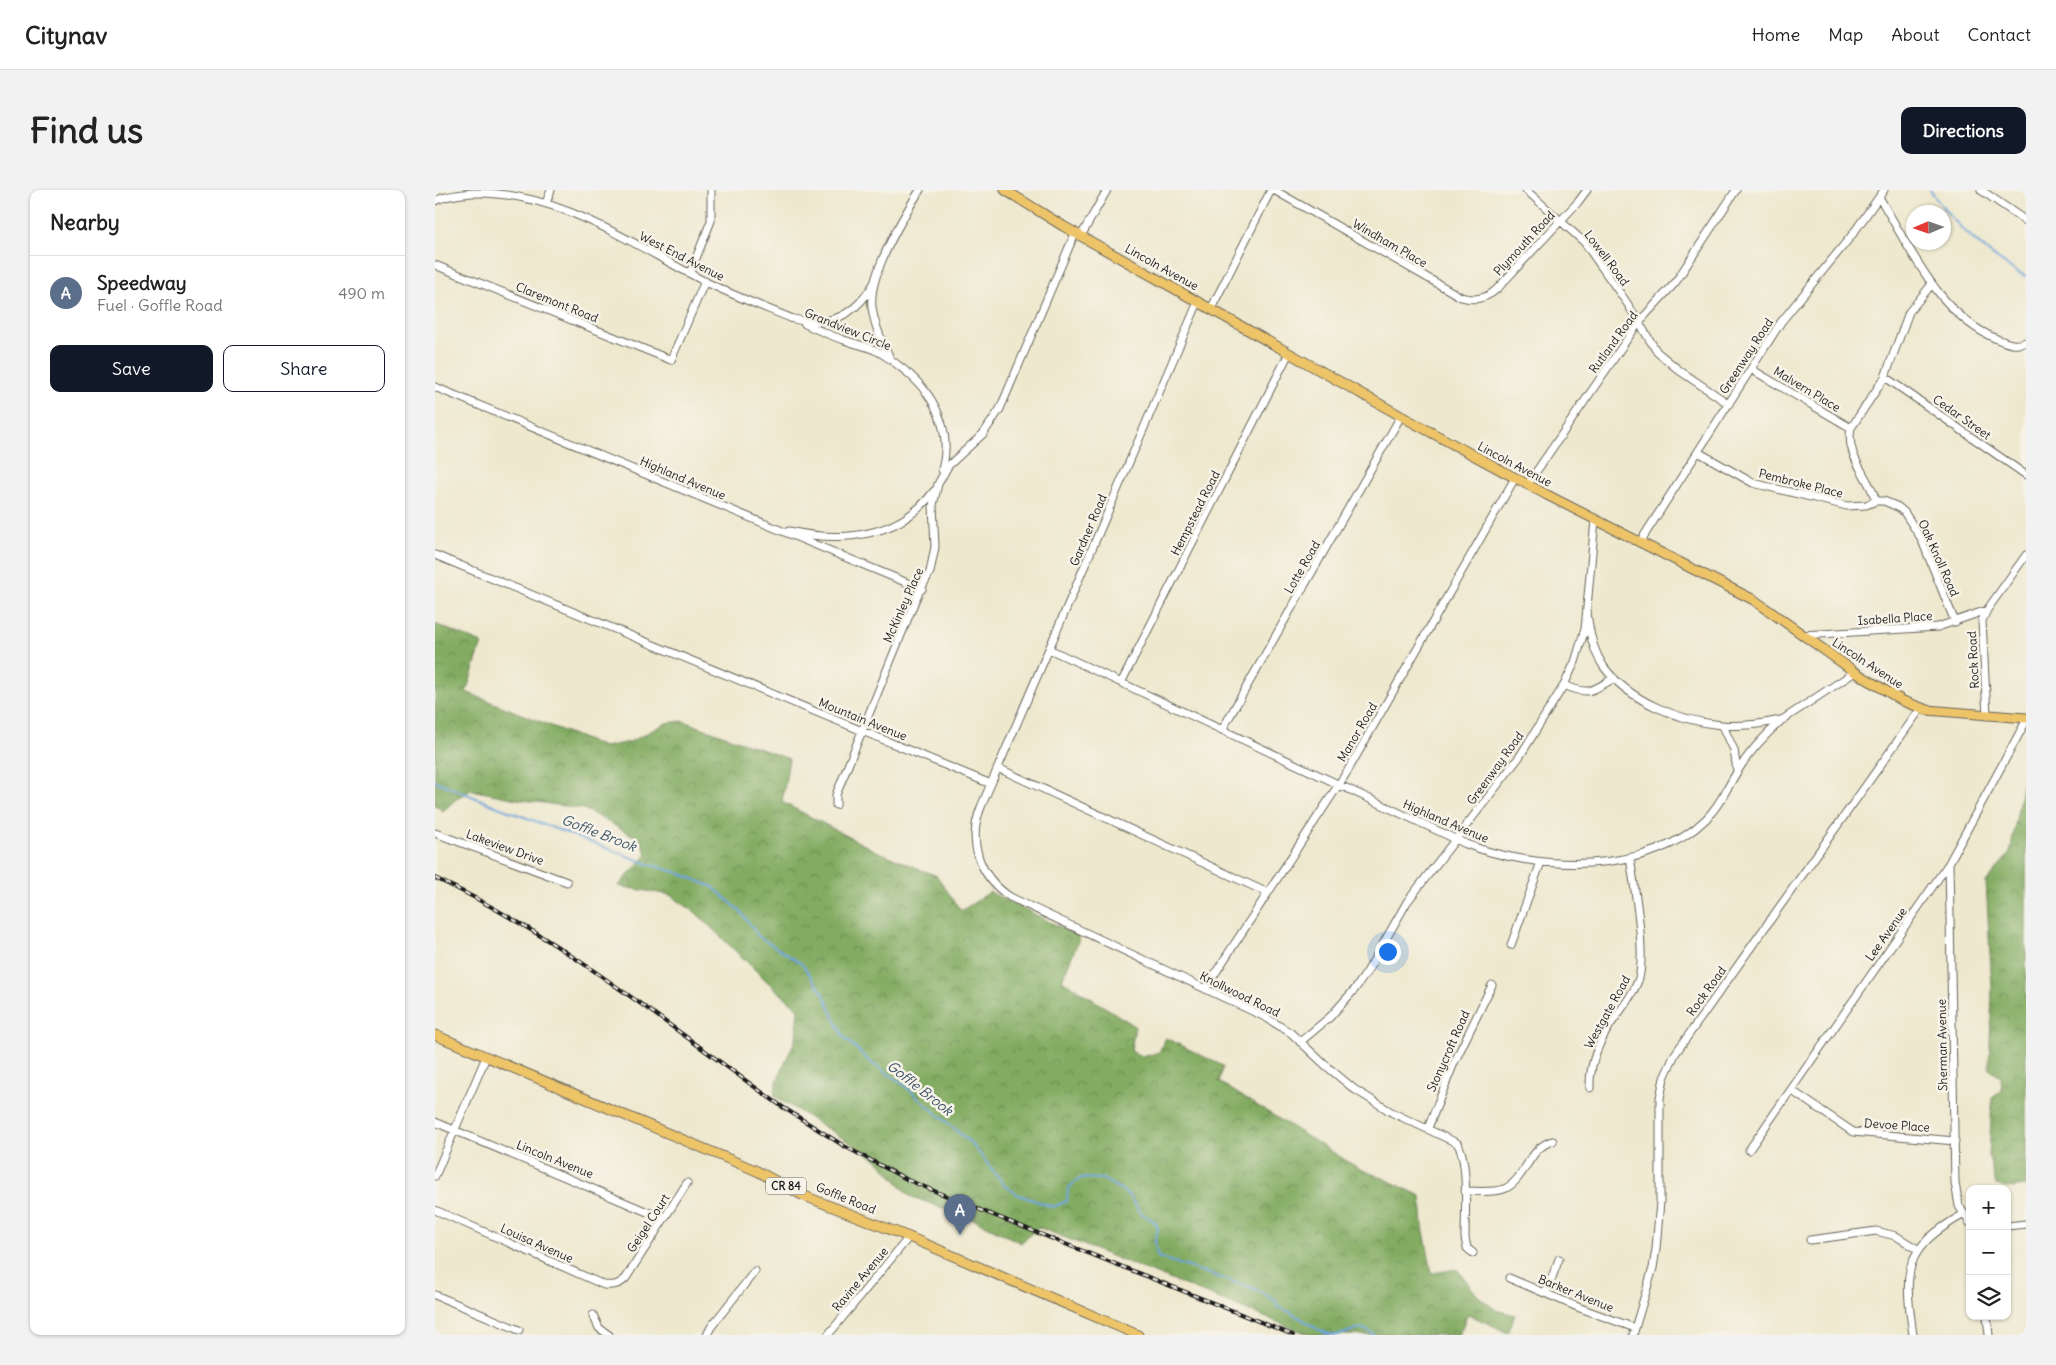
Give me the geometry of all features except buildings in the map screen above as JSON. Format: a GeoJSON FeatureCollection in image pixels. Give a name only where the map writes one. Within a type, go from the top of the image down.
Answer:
{"type":"FeatureCollection","features":[{"type":"Feature","properties":{"kind":"main road","name":"Lincoln Avenue"},"geometry":{"type":"LineString","coordinates":[[1005,190],[1211,310],[1527,485],[1754,600],[1855,672],[1903,701],[1921,708],[2026,720]]}},
{"type":"Feature","properties":{"kind":"main road","name":"Goffle Road"},"geometry":{"type":"LineString","coordinates":[[435,1035],[757,1171],[803,1195],[909,1237],[1138,1335]]}},
{"type":"Feature","properties":{"kind":"street"},"geometry":{"type":"LineString","coordinates":[[546,203],[551,190]]}},
{"type":"Feature","properties":{"kind":"street"},"geometry":{"type":"LineString","coordinates":[[690,273],[711,221],[711,190]]}},
{"type":"Feature","properties":{"kind":"street","name":"West End Avenue"},"geometry":{"type":"LineString","coordinates":[[436,200],[469,192],[505,194],[546,203],[583,216],[705,281],[793,319],[814,322],[829,320],[843,315],[861,303],[874,283],[890,245],[920,190]]}},
{"type":"Feature","properties":{"kind":"street","name":"McKinley Place"},"geometry":{"type":"LineString","coordinates":[[836,805],[836,795],[917,596],[930,572],[936,536],[933,505],[938,484],[948,466],[983,434],[1000,409],[1078,234],[1107,190]]}},
{"type":"Feature","properties":{"kind":"street"},"geometry":{"type":"LineString","coordinates":[[1211,310],[1272,190]]}},
{"type":"Feature","properties":{"kind":"street","name":"Windham Place"},"geometry":{"type":"LineString","coordinates":[[1272,190],[1461,297],[1469,299],[1483,298],[1497,289]]}},
{"type":"Feature","properties":{"kind":"street","name":"Lowell Road"},"geometry":{"type":"LineString","coordinates":[[1526,190],[1584,242],[1639,322],[1657,352],[1680,371],[1729,404]]}},
{"type":"Feature","properties":{"kind":"street","name":"Plymouth Road"},"geometry":{"type":"LineString","coordinates":[[1497,289],[1587,190]]}},
{"type":"Feature","properties":{"kind":"street","name":"Rutland Road"},"geometry":{"type":"LineString","coordinates":[[1527,485],[1639,322],[1675,283],[1736,190]]}},
{"type":"Feature","properties":{"kind":"street","name":"Greenway Road"},"geometry":{"type":"LineString","coordinates":[[1640,542],[1781,322],[1852,235],[1884,190]]}},
{"type":"Feature","properties":{"kind":"street"},"geometry":{"type":"LineString","coordinates":[[1981,190],[2026,221]]}},
{"type":"Feature","properties":{"kind":"street"},"geometry":{"type":"LineString","coordinates":[[1879,197],[1932,284],[1953,310],[1979,329],[2014,345],[2026,342]]}},
{"type":"Feature","properties":{"kind":"street","name":"Claremont Road"},"geometry":{"type":"LineString","coordinates":[[435,265],[671,360],[705,281]]}},
{"type":"Feature","properties":{"kind":"street","name":"West End Avenue"},"geometry":{"type":"LineString","coordinates":[[874,283],[872,307],[876,324],[890,358]]}},
{"type":"Feature","properties":{"kind":"street"},"geometry":{"type":"LineString","coordinates":[[1876,501],[1869,481],[1852,451],[1849,435],[1851,428],[1885,377],[1909,312],[1932,284]]}},
{"type":"Feature","properties":{"kind":"street","name":"Gardner Road"},"geometry":{"type":"LineString","coordinates":[[998,768],[1198,302]]}},
{"type":"Feature","properties":{"kind":"street","name":"Grandview Circle"},"geometry":{"type":"LineString","coordinates":[[771,527],[825,537],[843,537],[884,530],[899,522],[923,504],[938,484],[944,464],[946,446],[937,411],[927,392],[919,382],[890,358],[876,350],[842,340],[793,319]]}},
{"type":"Feature","properties":{"kind":"street","name":"Hempstead Road"},"geometry":{"type":"LineString","coordinates":[[1121,683],[1289,353]]}},
{"type":"Feature","properties":{"kind":"street","name":"Malvern Place"},"geometry":{"type":"LineString","coordinates":[[1751,368],[1851,428]]}},
{"type":"Feature","properties":{"kind":"street","name":"Cedar Street"},"geometry":{"type":"LineString","coordinates":[[1885,377],[2026,476]]}},
{"type":"Feature","properties":{"kind":"street","name":"Highland Avenue"},"geometry":{"type":"LineString","coordinates":[[435,387],[922,589]]}},
{"type":"Feature","properties":{"kind":"street","name":"Lotte Road"},"geometry":{"type":"LineString","coordinates":[[1222,730],[1401,416]]}},
{"type":"Feature","properties":{"kind":"street","name":"Pembroke Place"},"geometry":{"type":"LineString","coordinates":[[1698,452],[1753,483],[1847,506],[1866,505],[1876,501]]}},
{"type":"Feature","properties":{"kind":"street","name":"Manor Road"},"geometry":{"type":"LineString","coordinates":[[1205,989],[1339,785],[1515,478]]}},
{"type":"Feature","properties":{"kind":"street","name":"Oak Knoll Road"},"geometry":{"type":"LineString","coordinates":[[1876,501],[1891,503],[1898,507],[1913,524],[1921,538],[1955,622]]}},
{"type":"Feature","properties":{"kind":"street","name":"Greenway Road"},"geometry":{"type":"LineString","coordinates":[[1301,1042],[1330,1017],[1355,990],[1407,902],[1520,756],[1564,685],[1580,646],[1587,610],[1595,520]]}},
{"type":"Feature","properties":{"kind":"street","name":"Mountain Avenue"},"geometry":{"type":"LineString","coordinates":[[435,555],[991,784]]}},
{"type":"Feature","properties":{"kind":"street","name":"Rock Road"},"geometry":{"type":"LineString","coordinates":[[1987,716],[1982,621],[1987,610],[2026,555]]}},
{"type":"Feature","properties":{"kind":"street"},"geometry":{"type":"LineString","coordinates":[[1587,610],[1596,651],[1603,666],[1633,694],[1661,708],[1695,720],[1723,726],[1760,724],[1782,720]]}},
{"type":"Feature","properties":{"kind":"street","name":"Isabella Place"},"geometry":{"type":"LineString","coordinates":[[1803,635],[1938,627],[1987,610]]}},
{"type":"Feature","properties":{"kind":"street","name":"Highland Avenue"},"geometry":{"type":"LineString","coordinates":[[1049,649],[1456,839],[1495,854],[1541,862],[1594,862],[1629,856],[1656,849],[1691,831],[1718,805],[1737,771],[1759,742],[1782,720],[1855,672]]}},
{"type":"Feature","properties":{"kind":"street"},"geometry":{"type":"LineString","coordinates":[[1564,685],[1579,692],[1591,691],[1614,678]]}},
{"type":"Feature","properties":{"kind":"street","name":"Rock Road"},"geometry":{"type":"LineString","coordinates":[[1634,1331],[1653,1268],[1657,1241],[1661,1098],[1667,1071],[1675,1054],[1921,708]]}},
{"type":"Feature","properties":{"kind":"street","name":"Lee Avenue"},"geometry":{"type":"LineString","coordinates":[[1749,1150],[1949,863],[2026,720]]}},
{"type":"Feature","properties":{"kind":"street"},"geometry":{"type":"LineString","coordinates":[[1723,726],[1734,750],[1737,771]]}},
{"type":"Feature","properties":{"kind":"street"},"geometry":{"type":"LineString","coordinates":[[991,784],[998,768],[1268,893]]}},
{"type":"Feature","properties":{"kind":"street","name":"Knollwood Road"},"geometry":{"type":"LineString","coordinates":[[991,784],[977,818],[975,842],[980,862],[997,886],[1010,897],[1265,1017],[1291,1033],[1354,1089],[1393,1113],[1454,1141],[1459,1146],[1464,1162],[1465,1238],[1467,1248],[1473,1253]]}},
{"type":"Feature","properties":{"kind":"street","name":"Lakeview Drive"},"geometry":{"type":"LineString","coordinates":[[435,833],[567,882]]}},
{"type":"Feature","properties":{"kind":"street","name":"Westgate Road"},"geometry":{"type":"LineString","coordinates":[[1591,1088],[1591,1067],[1598,1050],[1634,989],[1639,976],[1641,959],[1637,911],[1629,856]]}},
{"type":"Feature","properties":{"kind":"street"},"geometry":{"type":"LineString","coordinates":[[1511,945],[1541,862]]}},
{"type":"Feature","properties":{"kind":"street","name":"Sherman Avenue"},"geometry":{"type":"LineString","coordinates":[[1949,863],[1956,1194],[1966,1217]]}},
{"type":"Feature","properties":{"kind":"street","name":"Stonycroft Road"},"geometry":{"type":"LineString","coordinates":[[1427,1128],[1454,1063],[1492,985]]}},
{"type":"Feature","properties":{"kind":"street"},"geometry":{"type":"LineString","coordinates":[[435,1176],[486,1056]]}},
{"type":"Feature","properties":{"kind":"street","name":"Devoe Place"},"geometry":{"type":"LineString","coordinates":[[1791,1090],[1853,1132],[1955,1141]]}},
{"type":"Feature","properties":{"kind":"street","name":"Lincoln Avenue"},"geometry":{"type":"LineString","coordinates":[[435,1122],[664,1220]]}},
{"type":"Feature","properties":{"kind":"street"},"geometry":{"type":"LineString","coordinates":[[1465,1191],[1494,1191],[1505,1188],[1514,1182],[1537,1150],[1547,1142],[1553,1141]]}},
{"type":"Feature","properties":{"kind":"street","name":"Geigel Court"},"geometry":{"type":"LineString","coordinates":[[629,1275],[687,1183]]}},
{"type":"Feature","properties":{"kind":"street","name":"Louisa Avenue"},"geometry":{"type":"LineString","coordinates":[[435,1210],[604,1285],[617,1285],[629,1275]]}},
{"type":"Feature","properties":{"kind":"street"},"geometry":{"type":"LineString","coordinates":[[1913,1335],[1907,1287],[1913,1262],[1919,1250],[1937,1231],[1964,1214]]}},
{"type":"Feature","properties":{"kind":"street"},"geometry":{"type":"LineString","coordinates":[[2011,1226],[2026,1224]]}},
{"type":"Feature","properties":{"kind":"street"},"geometry":{"type":"LineString","coordinates":[[1810,1240],[1876,1232],[1897,1236],[1919,1250]]}},
{"type":"Feature","properties":{"kind":"street","name":"Ravine Avenue"},"geometry":{"type":"LineString","coordinates":[[828,1335],[909,1237]]}},
{"type":"Feature","properties":{"kind":"street"},"geometry":{"type":"LineString","coordinates":[[1545,1293],[1559,1259]]}},
{"type":"Feature","properties":{"kind":"street"},"geometry":{"type":"LineString","coordinates":[[707,1335],[711,1327],[755,1272]]}},
{"type":"Feature","properties":{"kind":"street","name":"Barker Avenue"},"geometry":{"type":"LineString","coordinates":[[1509,1278],[1634,1331]]}},
{"type":"Feature","properties":{"kind":"street"},"geometry":{"type":"LineString","coordinates":[[435,1295],[519,1330]]}},
{"type":"Feature","properties":{"kind":"street"},"geometry":{"type":"LineString","coordinates":[[593,1315],[599,1328],[609,1335]]}},
{"type":"Feature","properties":{"kind":"street"},"geometry":{"type":"LineString","coordinates":[[1987,1320],[1989,1335]]}},
{"type":"Feature","properties":{"kind":"green space"},"geometry":{"type":"Polygon","coordinates":[[[435,624],[482,643],[466,692],[604,747],[630,742],[666,723],[683,721],[789,759],[782,802],[874,850],[937,876],[961,911],[990,892],[1080,937],[1062,980],[1135,1026],[1131,1051],[1143,1057],[1159,1052],[1166,1038],[1223,1066],[1219,1082],[1360,1169],[1421,1196],[1423,1226],[1432,1273],[1457,1269],[1478,1296],[1496,1310],[1515,1315],[1508,1333],[1468,1314],[1459,1335],[1310,1335],[1038,1227],[1021,1243],[975,1220],[910,1196],[878,1160],[774,1096],[777,1081],[796,1038],[799,1009],[773,987],[695,912],[670,895],[618,886],[647,855],[641,840],[584,809],[471,790],[455,800],[443,811],[435,805],[435,624]]]}},
{"type":"Feature","properties":{"kind":"green space"},"geometry":{"type":"Polygon","coordinates":[[[2024,775],[2026,776],[2026,1186],[2013,1188],[2011,1185],[1996,1185],[1989,1157],[1992,1098],[2002,1091],[2001,1077],[1989,1069],[1992,989],[1986,882],[2010,853],[2024,775]]]}},
{"type":"Feature","properties":{"kind":"waterway"},"geometry":{"type":"LineString","coordinates":[[1930,190],[1945,210],[1970,236],[1999,260],[2026,276]]}},
{"type":"Feature","properties":{"kind":"waterway","name":"Goffle Brook"},"geometry":{"type":"LineString","coordinates":[[435,781],[498,807],[713,887],[741,912],[758,936],[802,964],[823,993],[843,1036],[870,1062],[900,1082],[972,1144],[1005,1186],[1019,1195],[1053,1207],[1067,1201],[1068,1189],[1081,1178],[1103,1179],[1123,1191],[1131,1198],[1140,1212],[1155,1222],[1158,1229],[1155,1236],[1158,1257],[1255,1289],[1276,1301],[1277,1307],[1291,1312],[1326,1333],[1338,1335],[1359,1328],[1375,1335]]}},
{"type":"Feature","properties":{"kind":"railway"},"geometry":{"type":"LineString","coordinates":[[435,878],[527,927],[571,955],[784,1108],[844,1146],[908,1180],[1293,1335]]}},
{"type":"Feature","properties":{"kind":"place","name":"Speedway"},"geometry":{"type":"Point","coordinates":[960,1235]}}]}
